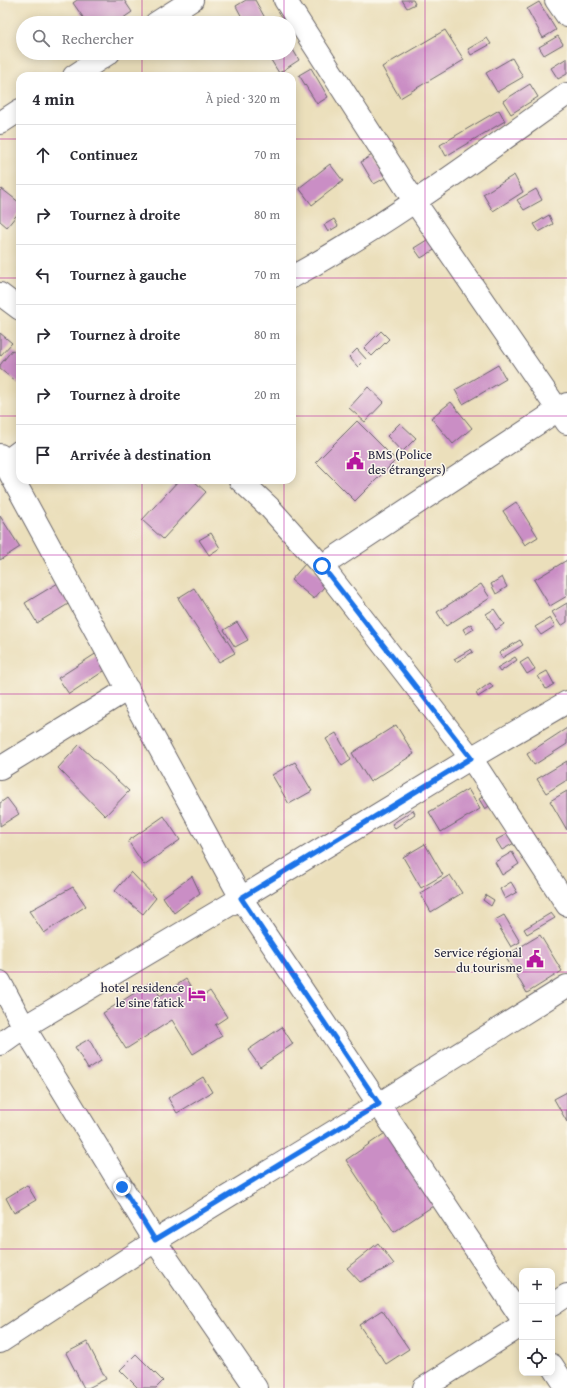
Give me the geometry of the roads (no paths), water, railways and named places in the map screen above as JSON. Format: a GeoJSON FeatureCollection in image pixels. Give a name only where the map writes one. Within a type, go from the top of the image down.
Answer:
{"type":"FeatureCollection","features":[{"type":"Feature","properties":{"kind":"street"},"geometry":{"type":"LineString","coordinates":[[167,16],[192,0]]}},
{"type":"Feature","properties":{"kind":"street"},"geometry":{"type":"LineString","coordinates":[[285,0],[295,16]]}},
{"type":"Feature","properties":{"kind":"street"},"geometry":{"type":"LineString","coordinates":[[556,0],[567,16]]}},
{"type":"Feature","properties":{"kind":"street"},"geometry":{"type":"LineString","coordinates":[[296,17],[415,202],[564,413],[322,566]]}},
{"type":"Feature","properties":{"kind":"street"},"geometry":{"type":"LineString","coordinates":[[80,72],[98,60]]}},
{"type":"Feature","properties":{"kind":"street"},"geometry":{"type":"LineString","coordinates":[[296,275],[317,264],[415,202],[567,94]]}},
{"type":"Feature","properties":{"kind":"street"},"geometry":{"type":"LineString","coordinates":[[0,123],[16,113]]}},
{"type":"Feature","properties":{"kind":"street"},"geometry":{"type":"LineString","coordinates":[[0,294],[16,306]]}},
{"type":"Feature","properties":{"kind":"street"},"geometry":{"type":"LineString","coordinates":[[6,459],[16,478]]}},
{"type":"Feature","properties":{"kind":"street"},"geometry":{"type":"LineString","coordinates":[[19,484],[241,898],[519,1314]]}},
{"type":"Feature","properties":{"kind":"street"},"geometry":{"type":"LineString","coordinates":[[244,484],[269,507],[322,566],[471,758],[567,905]]}},
{"type":"Feature","properties":{"kind":"street"},"geometry":{"type":"LineString","coordinates":[[0,768],[128,689]]}},
{"type":"Feature","properties":{"kind":"street"},"geometry":{"type":"LineString","coordinates":[[0,1044],[24,1027],[241,898],[471,758],[567,702]]}},
{"type":"Feature","properties":{"kind":"street"},"geometry":{"type":"LineString","coordinates":[[0,982],[24,1027],[155,1240],[256,1388]]}},
{"type":"Feature","properties":{"kind":"street"},"geometry":{"type":"LineString","coordinates":[[0,1342],[155,1240],[379,1104],[567,986]]}},
{"type":"Feature","properties":{"kind":"street"},"geometry":{"type":"LineString","coordinates":[[554,1304],[567,1295]]}},
{"type":"Feature","properties":{"kind":"street"},"geometry":{"type":"LineString","coordinates":[[424,1388],[519,1327]]}},
{"type":"Feature","properties":{"kind":"street"},"geometry":{"type":"LineString","coordinates":[[555,1370],[567,1388]]}},
{"type":"Feature","properties":{"kind":"place","name":"BMS (Police des étrangers)"},"geometry":{"type":"Point","coordinates":[355,461]}},
{"type":"Feature","properties":{"kind":"place","name":"Service régional du tourisme"},"geometry":{"type":"Point","coordinates":[535,959]}},
{"type":"Feature","properties":{"kind":"place","name":"hotel residence le sine fatick"},"geometry":{"type":"Point","coordinates":[197,994]}}]}
